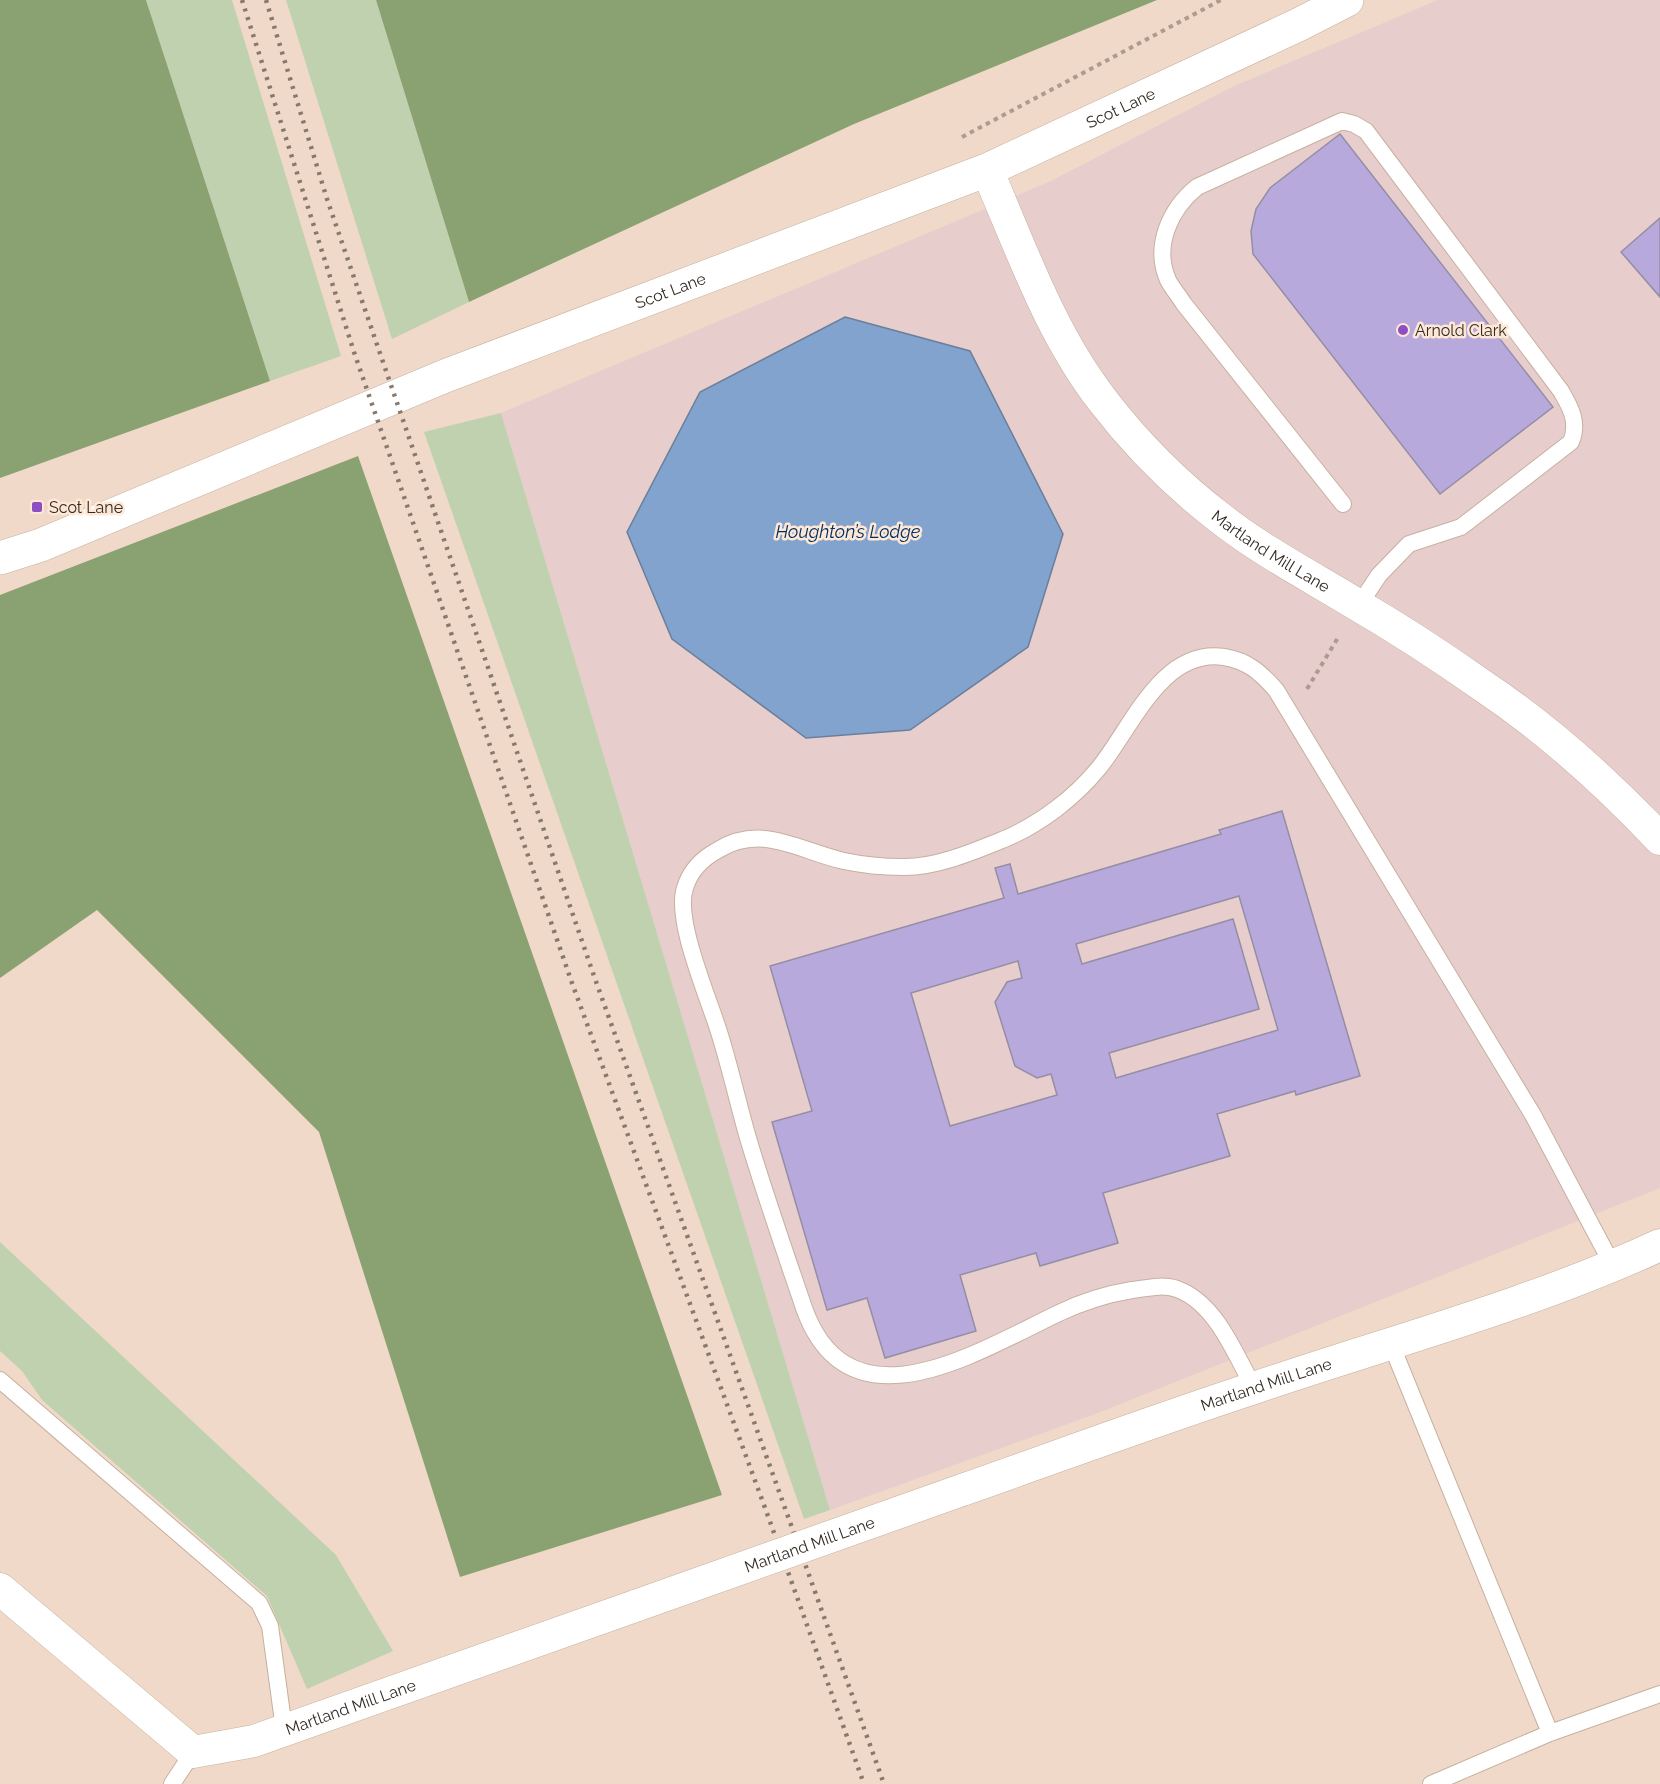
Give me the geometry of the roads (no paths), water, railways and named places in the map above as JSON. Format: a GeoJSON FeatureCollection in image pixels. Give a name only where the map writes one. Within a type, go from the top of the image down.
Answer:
{"type":"FeatureCollection","features":[{"type":"Feature","properties":{"kind":"street","name":"Scot Lane"},"geometry":{"type":"LineString","coordinates":[[0,558],[41,545],[445,376],[987,170],[1346,2]]}},
{"type":"Feature","properties":{"kind":"street","name":"Martland Mill Lane"},"geometry":{"type":"LineString","coordinates":[[987,170],[1042,296],[1069,349],[1103,400],[1161,466],[1220,518],[1276,558],[1359,605],[1485,687],[1611,787],[1660,839]]}},
{"type":"Feature","properties":{"kind":"street","name":"Martland Mill Lane"},"geometry":{"type":"LineString","coordinates":[[193,1752],[254,1741],[1254,1388],[1391,1344],[1613,1266],[1660,1245]]}},
{"type":"Feature","properties":{"kind":"street"},"geometry":{"type":"LineString","coordinates":[[0,1589],[193,1752]]}},
{"type":"Feature","properties":{"kind":"lane"},"geometry":{"type":"LineString","coordinates":[[1343,504],[1184,304],[1167,279],[1163,248],[1168,221],[1182,199],[1197,187],[1342,121],[1354,123],[1366,131],[1560,391],[1571,409],[1576,430],[1571,442],[1481,514],[1443,535],[1409,544],[1378,575],[1359,605]]}},
{"type":"Feature","properties":{"kind":"lane"},"geometry":{"type":"LineString","coordinates":[[1254,1388],[1219,1325],[1209,1314],[1194,1299],[1177,1288],[1156,1286],[1111,1294],[1061,1311],[963,1359],[900,1375],[871,1376],[852,1369],[832,1353],[812,1332],[748,1139],[720,1034],[685,926],[682,907],[684,889],[691,874],[705,857],[728,843],[747,837],[769,838],[843,860],[904,867],[970,852],[1012,836],[1044,817],[1076,792],[1118,743],[1163,678],[1180,664],[1197,657],[1237,659],[1258,669],[1276,690],[1533,1115],[1613,1266]]}},
{"type":"Feature","properties":{"kind":"lane"},"geometry":{"type":"LineString","coordinates":[[1391,1344],[1550,1733]]}},
{"type":"Feature","properties":{"kind":"lane"},"geometry":{"type":"LineString","coordinates":[[0,1380],[259,1603],[270,1626],[284,1729]]}},
{"type":"Feature","properties":{"kind":"lane"},"geometry":{"type":"LineString","coordinates":[[1431,1784],[1550,1733],[1660,1694]]}},
{"type":"Feature","properties":{"kind":"lane"},"geometry":{"type":"LineString","coordinates":[[171,1784],[193,1752]]}},
{"type":"Feature","properties":{"kind":"water","name":"Houghton’s Lodge"},"geometry":{"type":"Polygon","coordinates":[[[845,317],[970,351],[1063,534],[1028,647],[910,730],[806,738],[672,639],[627,532],[700,392],[845,317]]]}},
{"type":"Feature","properties":{"kind":"railway"},"geometry":{"type":"LineString","coordinates":[[242,0],[354,352],[572,983],[864,1784]]}},
{"type":"Feature","properties":{"kind":"railway"},"geometry":{"type":"LineString","coordinates":[[266,0],[327,199],[594,976],[884,1784]]}},
{"type":"Feature","properties":{"kind":"place","name":"Arnold Clark"},"geometry":{"type":"Point","coordinates":[1403,330]}},
{"type":"Feature","properties":{"kind":"place","name":"Scot Lane"},"geometry":{"type":"Point","coordinates":[37,507]}}]}
